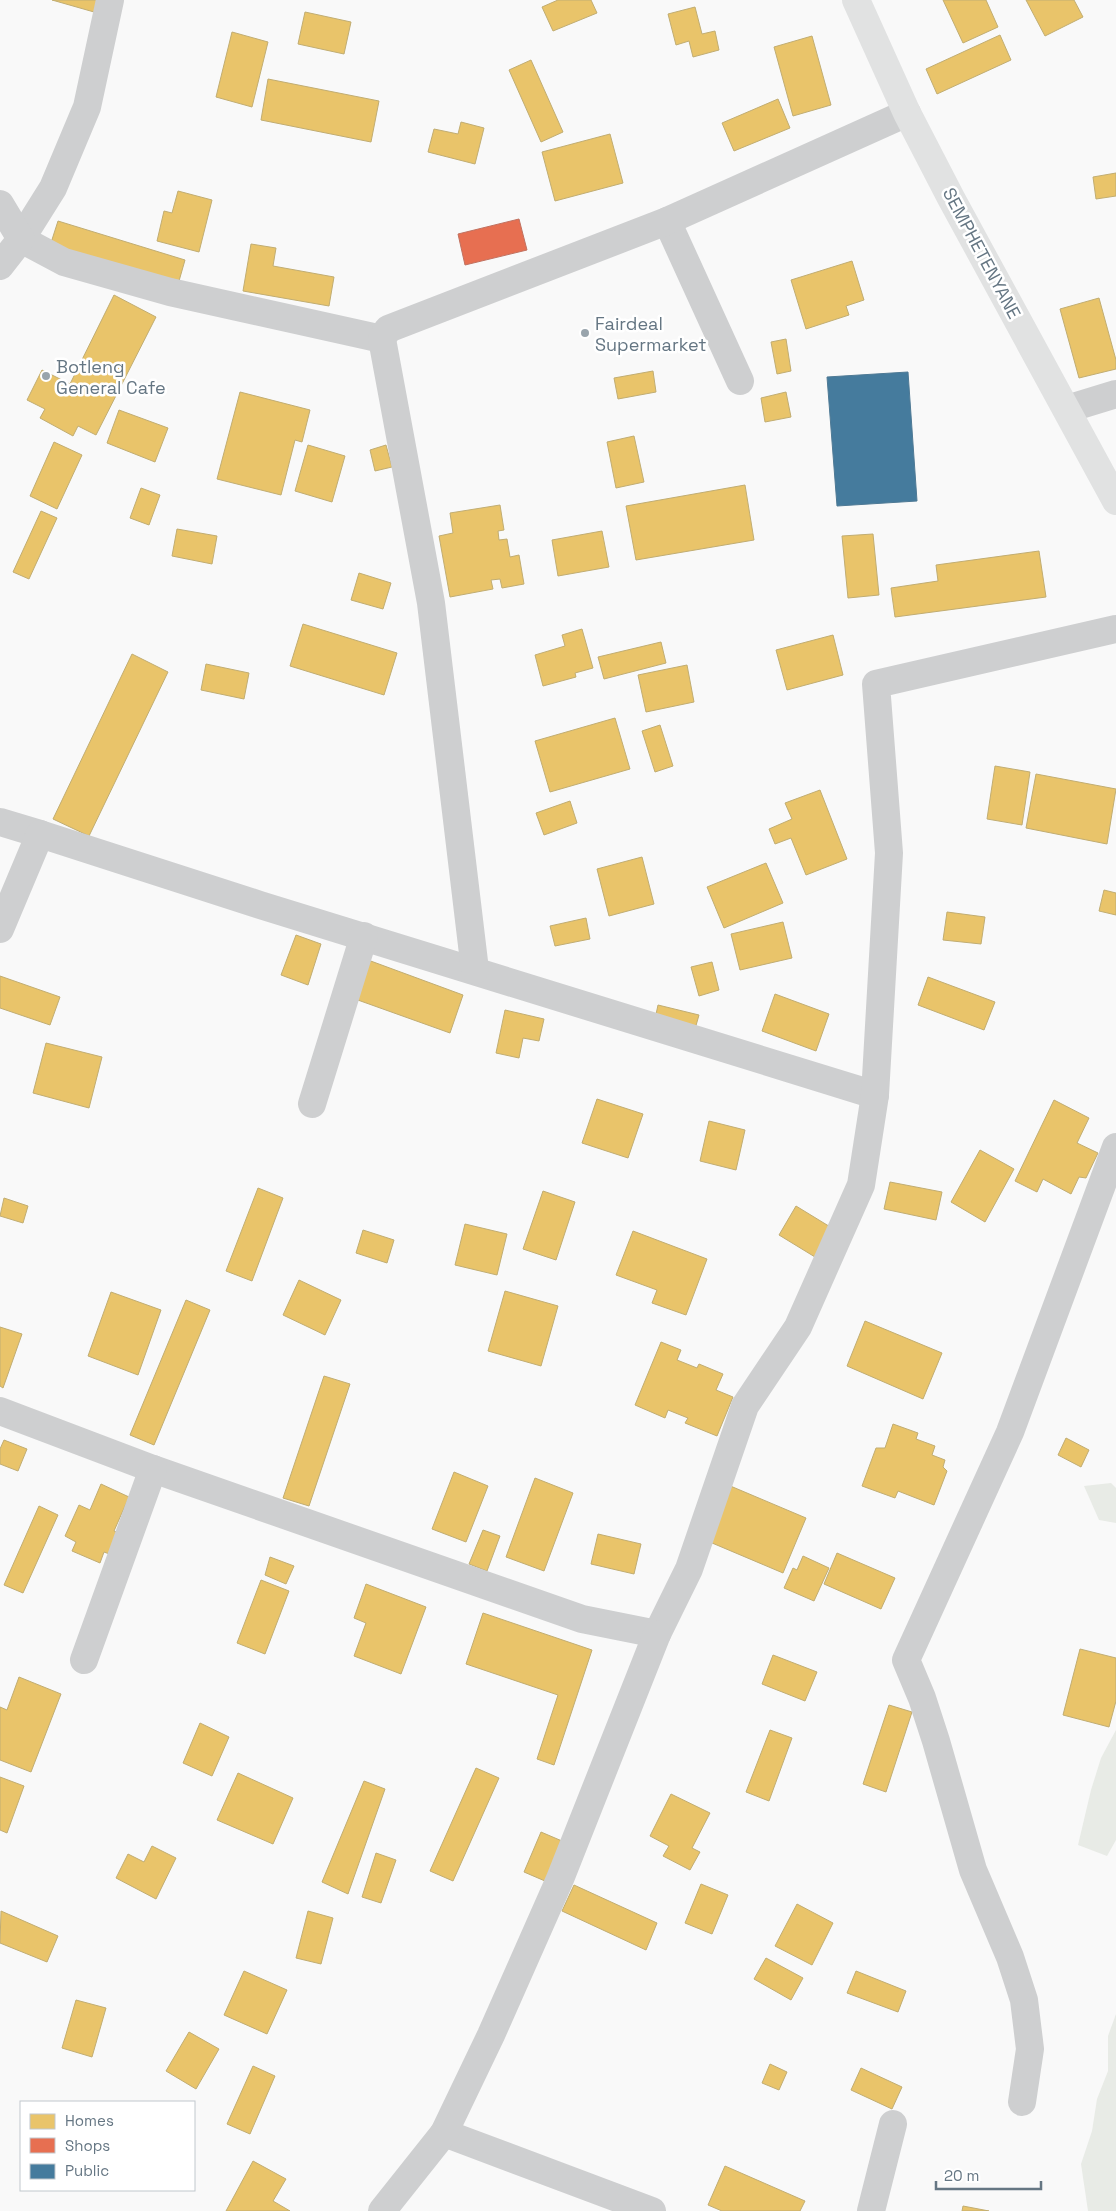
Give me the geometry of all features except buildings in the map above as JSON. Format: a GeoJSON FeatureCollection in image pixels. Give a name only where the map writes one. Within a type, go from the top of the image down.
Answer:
{"type":"FeatureCollection","features":[{"type":"Feature","properties":{"kind":"main road","name":"SEMPHETENYANE"},"geometry":{"type":"LineString","coordinates":[[856,0],[908,112],[956,206],[1068,409],[1116,501]]}},
{"type":"Feature","properties":{"kind":"street"},"geometry":{"type":"LineString","coordinates":[[0,266],[21,239],[53,188],[87,107],[110,0]]}},
{"type":"Feature","properties":{"kind":"street"},"geometry":{"type":"LineString","coordinates":[[475,970],[431,603],[382,339],[388,329],[667,221],[908,112]]}},
{"type":"Feature","properties":{"kind":"street"},"geometry":{"type":"LineString","coordinates":[[0,204],[21,239],[64,262],[170,292],[382,339]]}},
{"type":"Feature","properties":{"kind":"street"},"geometry":{"type":"LineString","coordinates":[[667,221],[740,381]]}},
{"type":"Feature","properties":{"kind":"street"},"geometry":{"type":"LineString","coordinates":[[1068,409],[1116,394]]}},
{"type":"Feature","properties":{"kind":"street"},"geometry":{"type":"LineString","coordinates":[[382,2211],[444,2133],[491,2035],[560,1879],[657,1634],[688,1569],[745,1406],[798,1327],[861,1185],[875,1095],[889,853],[876,684],[1116,629]]}},
{"type":"Feature","properties":{"kind":"street"},"geometry":{"type":"LineString","coordinates":[[0,822],[875,1095]]}},
{"type":"Feature","properties":{"kind":"street"},"geometry":{"type":"LineString","coordinates":[[0,929],[40,834]]}},
{"type":"Feature","properties":{"kind":"street"},"geometry":{"type":"LineString","coordinates":[[312,1104],[364,936]]}},
{"type":"Feature","properties":{"kind":"street"},"geometry":{"type":"LineString","coordinates":[[1022,2102],[1030,2049],[1024,2000],[1010,1957],[973,1870],[936,1741],[922,1698],[906,1660],[1010,1432],[1116,1147]]}},
{"type":"Feature","properties":{"kind":"street"},"geometry":{"type":"LineString","coordinates":[[0,1411],[153,1469],[582,1618],[657,1634]]}},
{"type":"Feature","properties":{"kind":"street"},"geometry":{"type":"LineString","coordinates":[[84,1660],[153,1469]]}},
{"type":"Feature","properties":{"kind":"street"},"geometry":{"type":"LineString","coordinates":[[871,2211],[893,2124]]}},
{"type":"Feature","properties":{"kind":"street"},"geometry":{"type":"LineString","coordinates":[[444,2133],[652,2211]]}},
{"type":"Feature","properties":{"kind":"shaded area"},"geometry":{"type":"Polygon","coordinates":[[[1111,1483],[1116,1488],[1116,1523],[1099,1520],[1084,1486],[1111,1483]]]}},
{"type":"Feature","properties":{"kind":"shaded area"},"geometry":{"type":"Polygon","coordinates":[[[1116,1730],[1116,1840],[1107,1856],[1078,1845],[1101,1758],[1116,1730]]]}},
{"type":"Feature","properties":{"kind":"shaded area"},"geometry":{"type":"Polygon","coordinates":[[[1116,2014],[1116,2211],[1088,2211],[1081,2164],[1092,2131],[1097,2099],[1108,2071],[1108,2036],[1116,2014]]]}},
{"type":"Feature","properties":{"kind":"place","name":"Fairdeal Supermarket"},"geometry":{"type":"Point","coordinates":[585,333]}},
{"type":"Feature","properties":{"kind":"place","name":"Botleng General Cafe"},"geometry":{"type":"Point","coordinates":[46,376]}}]}
